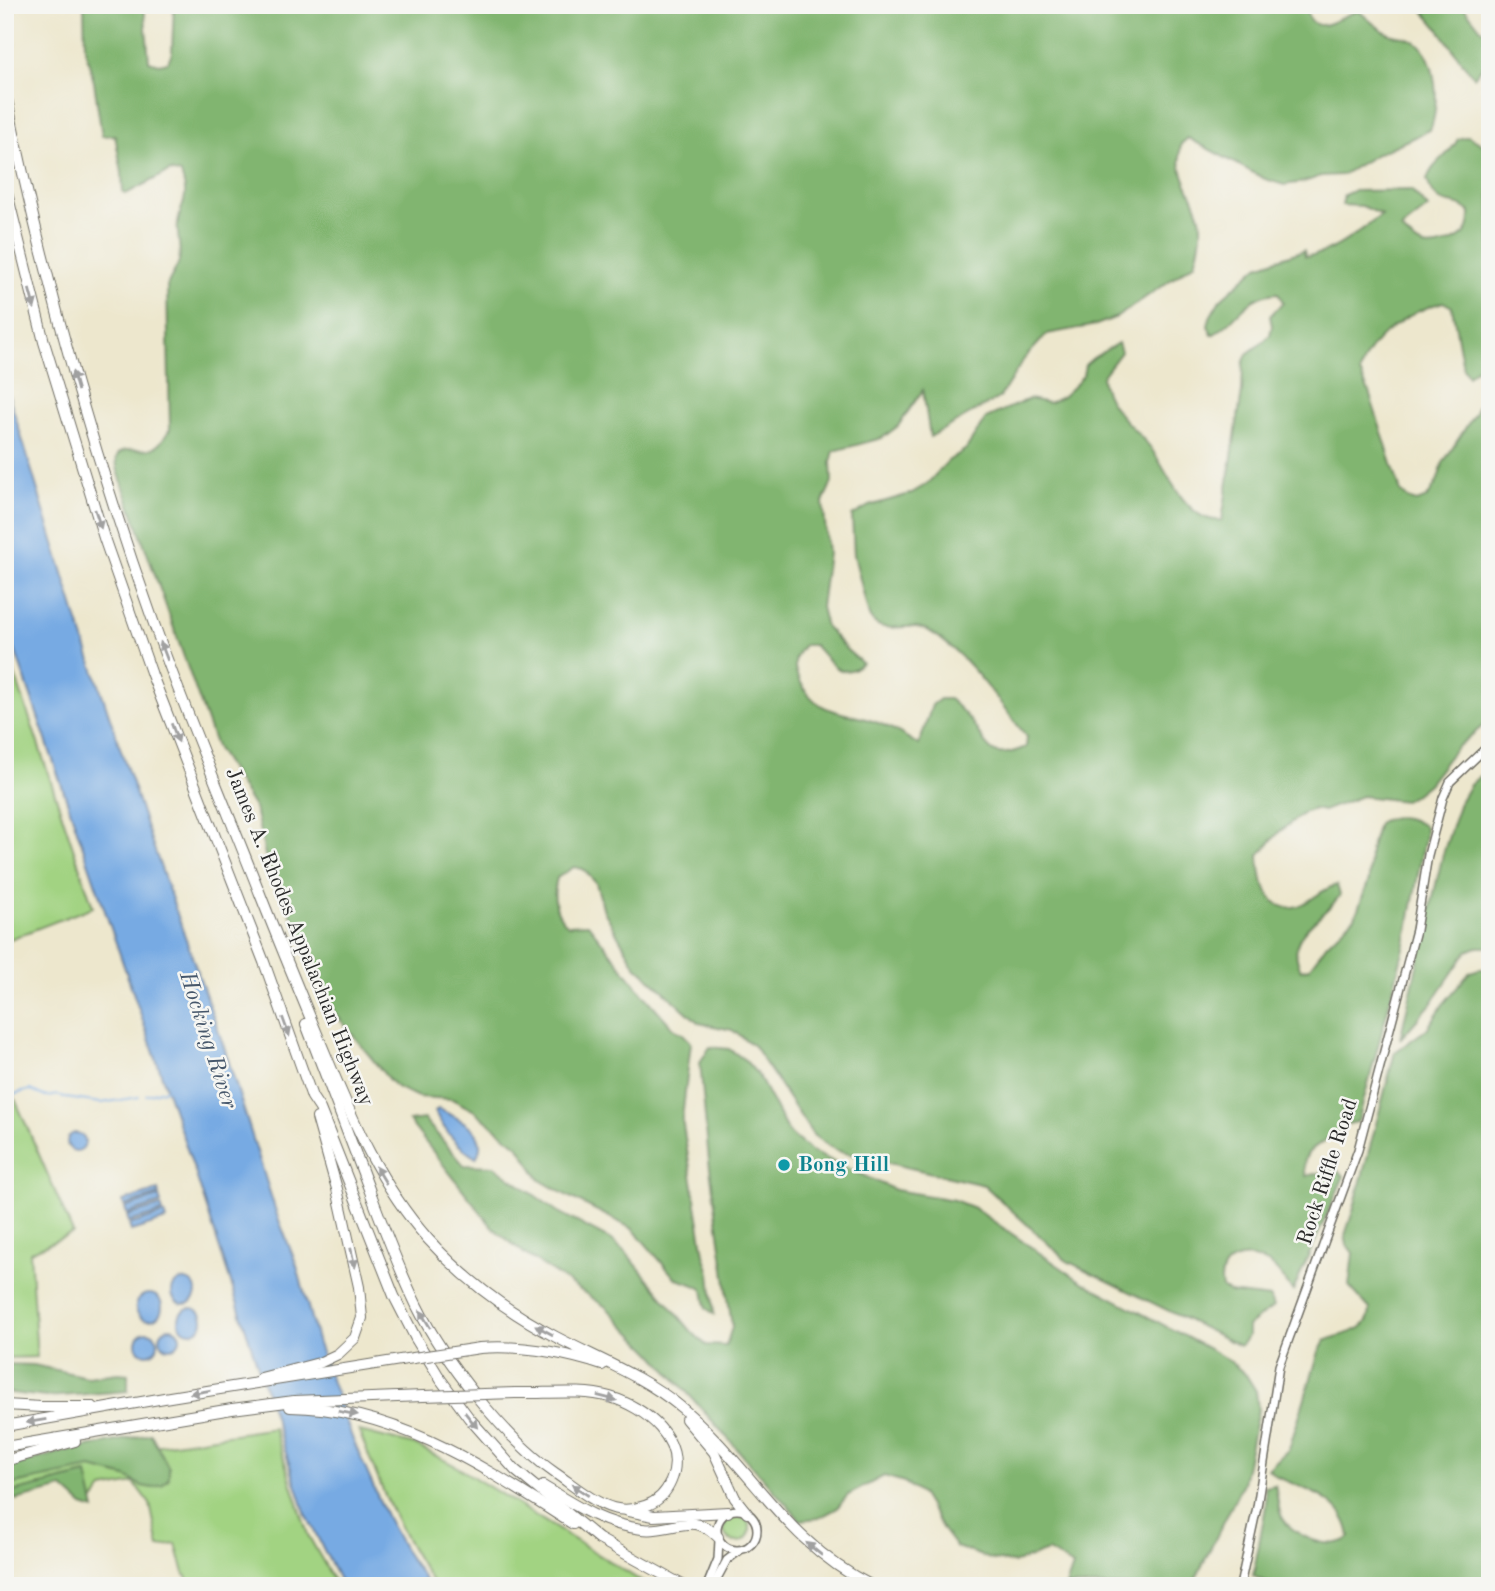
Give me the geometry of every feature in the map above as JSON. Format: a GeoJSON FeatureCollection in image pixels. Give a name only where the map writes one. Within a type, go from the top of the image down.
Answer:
{"type":"FeatureCollection","features":[{"type":"Feature","properties":{"kind":"highway","name":"James A. Rhodes Appalachian Highway"},"geometry":{"type":"LineString","coordinates":[[5,90],[48,279],[97,457],[154,625],[215,783],[354,1122],[373,1161],[394,1196],[418,1227],[466,1276],[526,1321],[675,1402],[720,1443],[805,1542],[825,1558],[872,1586]]}},
{"type":"Feature","properties":{"kind":"highway","name":"James A. Rhodes Appalachian Highway"},"geometry":{"type":"LineString","coordinates":[[5,184],[44,342],[104,538],[152,675],[264,962],[312,1097],[320,1109],[379,1261],[416,1339],[469,1418],[516,1469],[599,1539],[683,1585]]}},
{"type":"Feature","properties":{"kind":"highway"},"geometry":{"type":"LineString","coordinates":[[215,783],[384,1227],[419,1309],[463,1377],[509,1433],[547,1467],[594,1500],[614,1508],[654,1516],[728,1512]]}},
{"type":"Feature","properties":{"kind":"highway"},"geometry":{"type":"LineString","coordinates":[[230,1387],[319,1363],[350,1344],[359,1328],[362,1301],[337,1189],[312,1097]]}},
{"type":"Feature","properties":{"kind":"highway"},"geometry":{"type":"LineString","coordinates":[[5,1426],[480,1348],[514,1347],[560,1352],[626,1373]]}},
{"type":"Feature","properties":{"kind":"highway"},"geometry":{"type":"LineString","coordinates":[[5,1447],[294,1401],[515,1393],[601,1395],[636,1409],[658,1425],[673,1451],[675,1467],[670,1484],[663,1494],[654,1502],[625,1510]]}},
{"type":"Feature","properties":{"kind":"highway"},"geometry":{"type":"LineString","coordinates":[[661,1393],[709,1446],[722,1467],[735,1498],[747,1513]]}},
{"type":"Feature","properties":{"kind":"highway"},"geometry":{"type":"LineString","coordinates":[[5,1405],[114,1406]]}},
{"type":"Feature","properties":{"kind":"highway"},"geometry":{"type":"LineString","coordinates":[[269,1405],[323,1409],[377,1419],[425,1437],[458,1453],[599,1539]]}},
{"type":"Feature","properties":{"kind":"highway"},"geometry":{"type":"LineString","coordinates":[[5,1461],[124,1428]]}},
{"type":"Feature","properties":{"kind":"highway"},"geometry":{"type":"LineString","coordinates":[[516,1469],[572,1504],[604,1520],[646,1530],[685,1523],[696,1524],[708,1528],[718,1538]]}},
{"type":"Feature","properties":{"kind":"street","name":"Rock Riffle Road"},"geometry":{"type":"LineString","coordinates":[[1240,1586],[1256,1516],[1280,1363],[1358,1150],[1416,930],[1428,855],[1439,810],[1450,782],[1490,744]]}},
{"type":"Feature","properties":{"kind":"street"},"geometry":{"type":"LineString","coordinates":[[738,1510],[747,1513],[754,1520],[757,1532],[751,1544],[727,1560],[710,1586],[718,1559],[718,1522],[728,1512],[738,1510]]}},
{"type":"Feature","properties":{"kind":"street"},"geometry":{"type":"LineString","coordinates":[[718,1538],[729,1548],[742,1549]]}},
{"type":"Feature","properties":{"kind":"green space"},"geometry":{"type":"Polygon","coordinates":[[[84,5],[144,5],[149,61],[159,64],[168,62],[172,52],[174,5],[1304,5],[1309,17],[1320,25],[1359,11],[1381,29],[1413,40],[1423,49],[1429,59],[1435,84],[1435,109],[1430,130],[1377,154],[1342,175],[1321,176],[1284,185],[1265,179],[1188,138],[1181,144],[1180,155],[1183,174],[1201,223],[1195,263],[1117,317],[1096,325],[1047,334],[1024,359],[1000,397],[930,437],[923,390],[898,426],[882,438],[834,451],[831,462],[832,482],[823,502],[828,553],[821,607],[826,627],[862,663],[854,669],[841,670],[830,663],[814,645],[804,645],[795,661],[799,679],[814,701],[834,711],[886,726],[919,745],[932,705],[940,699],[949,699],[968,717],[993,751],[1005,753],[1026,747],[1027,737],[983,681],[946,643],[923,629],[881,627],[869,616],[854,555],[852,516],[869,506],[910,494],[927,484],[948,461],[966,449],[986,418],[1029,399],[1049,403],[1062,397],[1083,375],[1085,365],[1118,343],[1121,352],[1102,377],[1108,397],[1120,415],[1150,447],[1189,506],[1206,518],[1222,520],[1242,392],[1243,364],[1247,354],[1270,335],[1270,316],[1283,302],[1278,293],[1256,299],[1212,335],[1208,326],[1210,317],[1220,300],[1258,266],[1304,250],[1305,256],[1326,251],[1346,241],[1382,215],[1362,206],[1342,205],[1344,195],[1353,191],[1411,190],[1428,208],[1401,229],[1414,241],[1428,247],[1456,239],[1467,231],[1470,212],[1436,197],[1427,180],[1429,174],[1458,139],[1468,136],[1490,146],[1490,356],[1468,376],[1463,368],[1452,307],[1443,302],[1417,312],[1392,328],[1371,348],[1360,373],[1369,392],[1401,492],[1408,499],[1417,502],[1427,498],[1437,482],[1443,463],[1475,413],[1490,376],[1490,720],[1455,749],[1428,784],[1413,796],[1404,801],[1362,796],[1323,811],[1314,809],[1305,812],[1279,832],[1259,855],[1266,890],[1277,904],[1294,907],[1337,885],[1340,895],[1301,936],[1297,957],[1301,970],[1309,968],[1327,944],[1355,917],[1369,880],[1370,851],[1378,823],[1390,818],[1402,818],[1414,820],[1425,827],[1405,944],[1358,1122],[1345,1126],[1306,1156],[1306,1176],[1335,1169],[1344,1176],[1293,1291],[1277,1270],[1254,1258],[1236,1259],[1229,1263],[1221,1277],[1222,1288],[1230,1293],[1270,1298],[1273,1307],[1248,1326],[1248,1336],[1240,1346],[1067,1261],[984,1185],[841,1152],[813,1135],[754,1046],[732,1030],[699,1023],[635,965],[604,911],[596,883],[583,869],[574,867],[557,878],[555,897],[557,910],[563,921],[568,925],[588,924],[645,996],[674,1029],[691,1042],[682,1119],[704,1254],[710,1273],[714,1314],[706,1308],[703,1290],[675,1278],[633,1229],[540,1180],[519,1147],[473,1110],[452,1099],[418,1097],[398,1088],[390,1081],[334,1012],[265,855],[255,809],[216,747],[118,471],[118,454],[122,451],[155,447],[170,429],[167,286],[179,261],[178,227],[185,189],[181,174],[170,171],[126,194],[123,193],[115,135],[102,136],[94,82],[85,49],[84,5]]]}},
{"type":"Feature","properties":{"kind":"green space"},"geometry":{"type":"Polygon","coordinates":[[[1416,5],[1462,5],[1481,29],[1490,34],[1490,57],[1474,77],[1432,21],[1416,5]]]}},
{"type":"Feature","properties":{"kind":"green space"},"geometry":{"type":"Polygon","coordinates":[[[5,645],[93,907],[5,941],[5,645]]]}},
{"type":"Feature","properties":{"kind":"green space"},"geometry":{"type":"Polygon","coordinates":[[[1490,767],[1490,947],[1477,947],[1467,951],[1431,1004],[1400,1039],[1443,854],[1460,802],[1470,785],[1490,767]]]}},
{"type":"Feature","properties":{"kind":"green space"},"geometry":{"type":"Polygon","coordinates":[[[1490,969],[1490,1586],[1275,1586],[1253,1576],[1266,1506],[1265,1487],[1275,1485],[1282,1517],[1295,1531],[1324,1543],[1343,1542],[1350,1537],[1347,1524],[1332,1504],[1311,1491],[1275,1476],[1268,1469],[1289,1449],[1319,1352],[1325,1341],[1361,1328],[1369,1317],[1370,1309],[1349,1286],[1353,1253],[1347,1245],[1345,1235],[1395,1052],[1427,1029],[1470,972],[1490,969]]]}},
{"type":"Feature","properties":{"kind":"green space"},"geometry":{"type":"Polygon","coordinates":[[[710,1047],[729,1049],[745,1060],[758,1075],[788,1132],[812,1152],[895,1190],[954,1200],[974,1208],[1082,1282],[1213,1351],[1246,1375],[1256,1391],[1258,1410],[1243,1483],[1192,1586],[1066,1586],[1073,1566],[1048,1551],[1013,1563],[993,1560],[956,1547],[922,1495],[904,1482],[884,1476],[848,1495],[836,1509],[819,1518],[800,1520],[652,1353],[606,1307],[525,1254],[493,1228],[409,1121],[424,1119],[464,1165],[494,1166],[558,1212],[613,1241],[628,1255],[692,1332],[706,1345],[726,1346],[732,1327],[709,1161],[700,1062],[710,1047]]]}},
{"type":"Feature","properties":{"kind":"green space"},"geometry":{"type":"Polygon","coordinates":[[[5,1076],[73,1233],[30,1252],[37,1357],[5,1358],[5,1076]]]}},
{"type":"Feature","properties":{"kind":"green space"},"geometry":{"type":"Polygon","coordinates":[[[5,1364],[34,1365],[87,1377],[128,1374],[128,1391],[46,1397],[11,1393],[5,1391],[5,1364]]]}},
{"type":"Feature","properties":{"kind":"green space"},"geometry":{"type":"Polygon","coordinates":[[[274,1428],[308,1535],[337,1586],[191,1586],[184,1573],[176,1544],[159,1547],[150,1504],[134,1483],[103,1489],[93,1502],[86,1474],[5,1494],[5,1484],[87,1456],[274,1428]]]}},
{"type":"Feature","properties":{"kind":"green space"},"geometry":{"type":"Polygon","coordinates":[[[359,1431],[415,1445],[454,1465],[649,1586],[435,1586],[392,1511],[359,1431]]]}},
{"type":"Feature","properties":{"kind":"green space"},"geometry":{"type":"Polygon","coordinates":[[[151,1434],[169,1468],[169,1478],[162,1485],[152,1488],[142,1486],[126,1477],[91,1468],[5,1486],[5,1468],[58,1453],[151,1434]]]}},
{"type":"Feature","properties":{"kind":"green space"},"geometry":{"type":"Polygon","coordinates":[[[87,1474],[95,1510],[83,1506],[63,1488],[16,1500],[8,1493],[87,1474]]]}},
{"type":"Feature","properties":{"kind":"green space"},"geometry":{"type":"Polygon","coordinates":[[[737,1516],[746,1520],[750,1529],[746,1538],[737,1542],[728,1538],[724,1529],[728,1520],[737,1516]]]}},
{"type":"Feature","properties":{"kind":"water","name":"Hocking River"},"geometry":{"type":"Polygon","coordinates":[[[5,383],[77,619],[225,1050],[277,1215],[297,1266],[318,1344],[353,1440],[387,1518],[406,1553],[429,1586],[342,1586],[305,1512],[196,1175],[5,621],[5,383]]]}},
{"type":"Feature","properties":{"kind":"water"},"geometry":{"type":"Polygon","coordinates":[[[438,1109],[463,1121],[476,1133],[480,1149],[476,1158],[447,1132],[435,1112],[438,1109]]]}},
{"type":"Feature","properties":{"kind":"water"},"geometry":{"type":"Polygon","coordinates":[[[72,1133],[80,1133],[85,1142],[83,1149],[72,1151],[67,1146],[67,1138],[72,1133]]]}},
{"type":"Feature","properties":{"kind":"water"},"geometry":{"type":"Polygon","coordinates":[[[158,1190],[159,1195],[124,1206],[123,1201],[158,1190]]]}},
{"type":"Feature","properties":{"kind":"water"},"geometry":{"type":"Polygon","coordinates":[[[159,1197],[161,1203],[127,1214],[125,1208],[159,1197]]]}},
{"type":"Feature","properties":{"kind":"water"},"geometry":{"type":"Polygon","coordinates":[[[161,1206],[163,1212],[129,1222],[127,1216],[161,1206]]]}},
{"type":"Feature","properties":{"kind":"water"},"geometry":{"type":"Polygon","coordinates":[[[164,1214],[166,1220],[131,1231],[129,1225],[164,1214]]]}},
{"type":"Feature","properties":{"kind":"water"},"geometry":{"type":"Polygon","coordinates":[[[184,1280],[193,1283],[196,1292],[193,1301],[184,1304],[175,1301],[172,1292],[175,1283],[184,1280]]]}},
{"type":"Feature","properties":{"kind":"water"},"geometry":{"type":"Polygon","coordinates":[[[149,1294],[158,1298],[162,1307],[158,1316],[149,1320],[140,1316],[136,1307],[140,1298],[149,1294]]]}},
{"type":"Feature","properties":{"kind":"water"},"geometry":{"type":"Polygon","coordinates":[[[191,1308],[200,1311],[203,1320],[200,1329],[191,1332],[182,1329],[179,1320],[182,1311],[191,1308]]]}},
{"type":"Feature","properties":{"kind":"water"},"geometry":{"type":"Polygon","coordinates":[[[170,1328],[177,1331],[180,1338],[177,1345],[170,1348],[163,1345],[160,1338],[163,1331],[170,1328]]]}},
{"type":"Feature","properties":{"kind":"water"},"geometry":{"type":"Polygon","coordinates":[[[147,1332],[157,1339],[158,1343],[151,1353],[147,1354],[137,1347],[136,1343],[143,1333],[147,1332]]]}},
{"type":"Feature","properties":{"kind":"waterway"},"geometry":{"type":"LineString","coordinates":[[146,1095],[167,1089]]}},
{"type":"Feature","properties":{"kind":"waterway"},"geometry":{"type":"LineString","coordinates":[[15,1094],[30,1090],[46,1097],[58,1095],[101,1103],[139,1097]]}},
{"type":"Feature","properties":{"kind":"place","name":"Bong Hill"},"geometry":{"type":"Point","coordinates":[784,1165]}}]}
